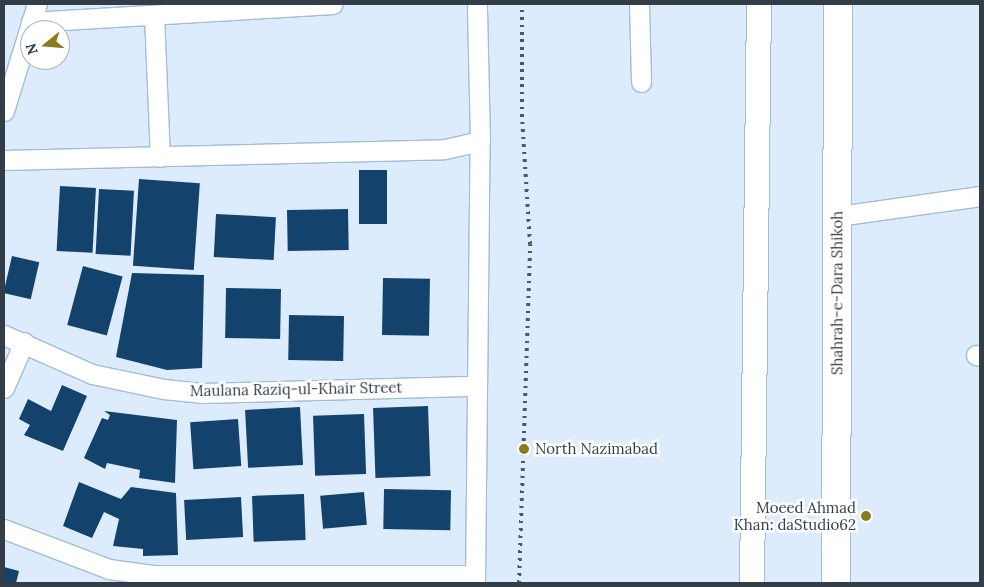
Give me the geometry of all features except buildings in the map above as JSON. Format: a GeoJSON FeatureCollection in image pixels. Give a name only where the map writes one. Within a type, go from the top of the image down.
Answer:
{"type":"FeatureCollection","features":[{"type":"Feature","properties":{"kind":"main road","name":"Shahrah-e-Dara Shikoh"},"geometry":{"type":"LineString","coordinates":[[836,583],[838,4]]}},
{"type":"Feature","properties":{"kind":"street"},"geometry":{"type":"LineString","coordinates":[[32,20],[36,4]]}},
{"type":"Feature","properties":{"kind":"street"},"geometry":{"type":"LineString","coordinates":[[66,20],[332,4]]}},
{"type":"Feature","properties":{"kind":"street"},"geometry":{"type":"LineString","coordinates":[[4,529],[110,569],[152,575],[475,579],[480,141],[477,4]]}},
{"type":"Feature","properties":{"kind":"street"},"geometry":{"type":"LineString","coordinates":[[639,4],[642,82]]}},
{"type":"Feature","properties":{"kind":"street"},"geometry":{"type":"LineString","coordinates":[[752,583],[759,4]]}},
{"type":"Feature","properties":{"kind":"street"},"geometry":{"type":"LineString","coordinates":[[154,15],[160,157]]}},
{"type":"Feature","properties":{"kind":"street"},"geometry":{"type":"LineString","coordinates":[[4,111],[20,58]]}},
{"type":"Feature","properties":{"kind":"street"},"geometry":{"type":"LineString","coordinates":[[4,160],[445,149],[480,141]]}},
{"type":"Feature","properties":{"kind":"street"},"geometry":{"type":"LineString","coordinates":[[838,216],[980,196]]}},
{"type":"Feature","properties":{"kind":"street","name":"Maulana Raziq-ul-Khair Street"},"geometry":{"type":"LineString","coordinates":[[4,335],[24,342],[92,374],[164,389],[203,393],[477,386]]}},
{"type":"Feature","properties":{"kind":"street"},"geometry":{"type":"LineString","coordinates":[[4,388],[24,342]]}},
{"type":"Feature","properties":{"kind":"railway"},"geometry":{"type":"LineString","coordinates":[[519,583],[530,244],[522,117],[522,4]]}},
{"type":"Feature","properties":{"kind":"place","name":"North Nazimabad"},"geometry":{"type":"Point","coordinates":[524,449]}},
{"type":"Feature","properties":{"kind":"place","name":"Moeed Ahmad Khan: daStudio62"},"geometry":{"type":"Point","coordinates":[866,516]}}]}
